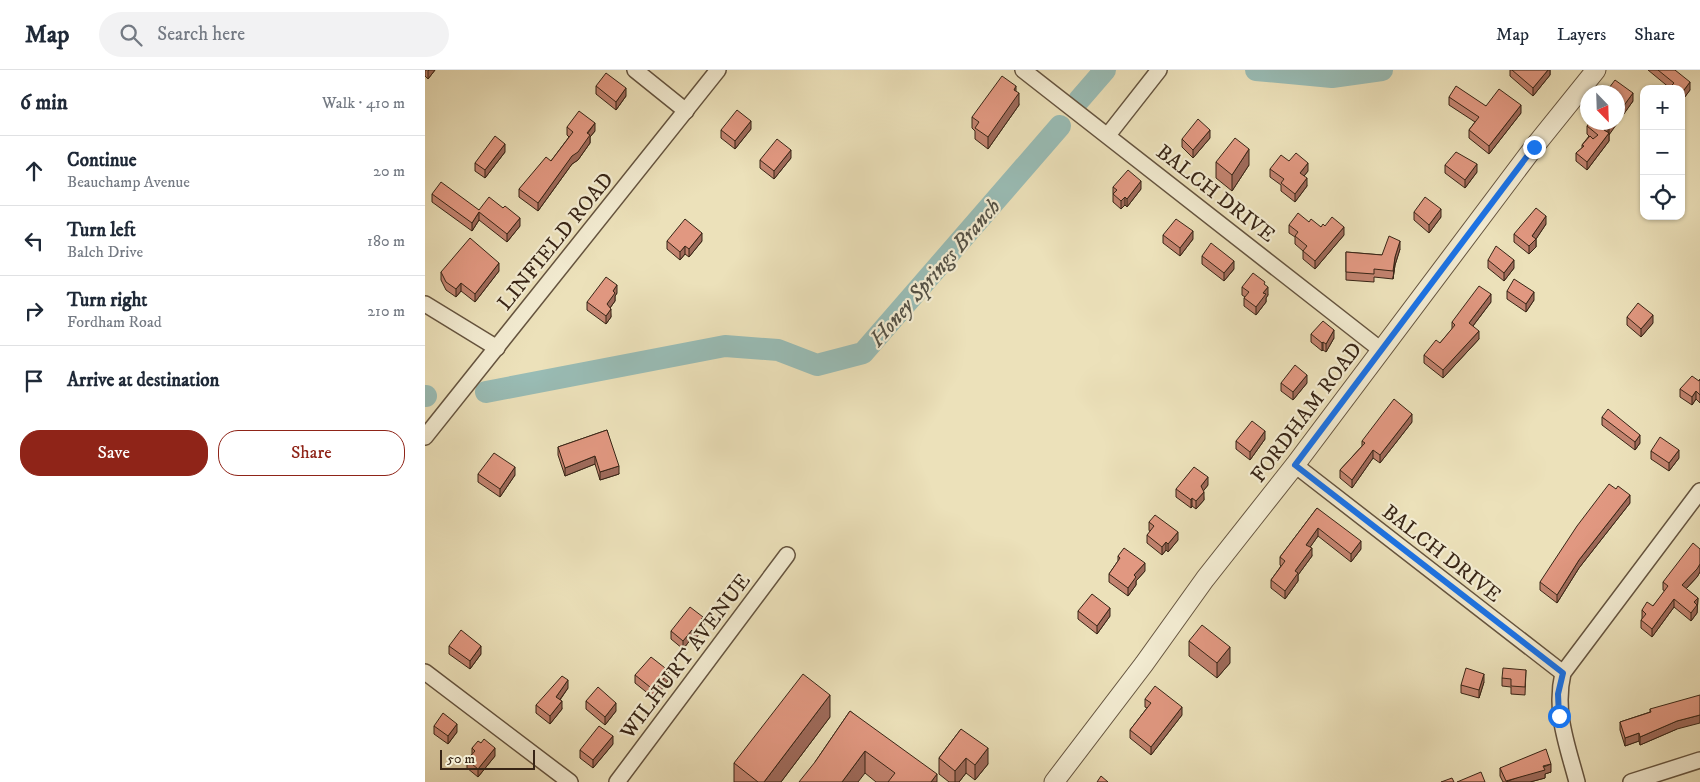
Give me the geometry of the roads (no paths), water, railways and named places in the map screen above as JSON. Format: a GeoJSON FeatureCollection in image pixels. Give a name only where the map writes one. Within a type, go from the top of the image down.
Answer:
{"type":"FeatureCollection","features":[{"type":"Feature","properties":{"kind":"street"},"geometry":{"type":"LineString","coordinates":[[635,70],[686,111]]}},
{"type":"Feature","properties":{"kind":"street","name":"LINFIELD ROAD"},"geometry":{"type":"LineString","coordinates":[[425,437],[718,70]]}},
{"type":"Feature","properties":{"kind":"street","name":"BALCH DRIVE"},"geometry":{"type":"LineString","coordinates":[[1023,70],[1381,350]]}},
{"type":"Feature","properties":{"kind":"street"},"geometry":{"type":"LineString","coordinates":[[1108,135],[1159,70]]}},
{"type":"Feature","properties":{"kind":"street","name":"FORDHAM ROAD"},"geometry":{"type":"LineString","coordinates":[[1054,782],[1144,664],[1205,579],[1295,465],[1534,147],[1596,70]]}},
{"type":"Feature","properties":{"kind":"street"},"geometry":{"type":"LineString","coordinates":[[425,304],[497,348]]}},
{"type":"Feature","properties":{"kind":"street","name":"BALCH DRIVE"},"geometry":{"type":"LineString","coordinates":[[1295,465],[1563,673]]}},
{"type":"Feature","properties":{"kind":"street"},"geometry":{"type":"LineString","coordinates":[[1577,782],[1559,716],[1558,694],[1563,673],[1700,491]]}},
{"type":"Feature","properties":{"kind":"street","name":"WILHURT AVENUE"},"geometry":{"type":"LineString","coordinates":[[617,782],[787,555]]}},
{"type":"Feature","properties":{"kind":"street"},"geometry":{"type":"LineString","coordinates":[[425,672],[570,782]]}},
{"type":"Feature","properties":{"kind":"street"},"geometry":{"type":"LineString","coordinates":[[1631,782],[1700,760]]}},
{"type":"Feature","properties":{"kind":"waterway","name":"Honey Springs Branch"},"geometry":{"type":"LineString","coordinates":[[1079,100],[1105,70]]}},
{"type":"Feature","properties":{"kind":"waterway","name":"Honey Springs Branch"},"geometry":{"type":"LineString","coordinates":[[1256,70],[1332,77],[1382,70]]}},
{"type":"Feature","properties":{"kind":"waterway","name":"Honey Springs Branch"},"geometry":{"type":"LineString","coordinates":[[486,392],[725,346],[778,350],[817,365],[863,353],[1060,126]]}}]}
